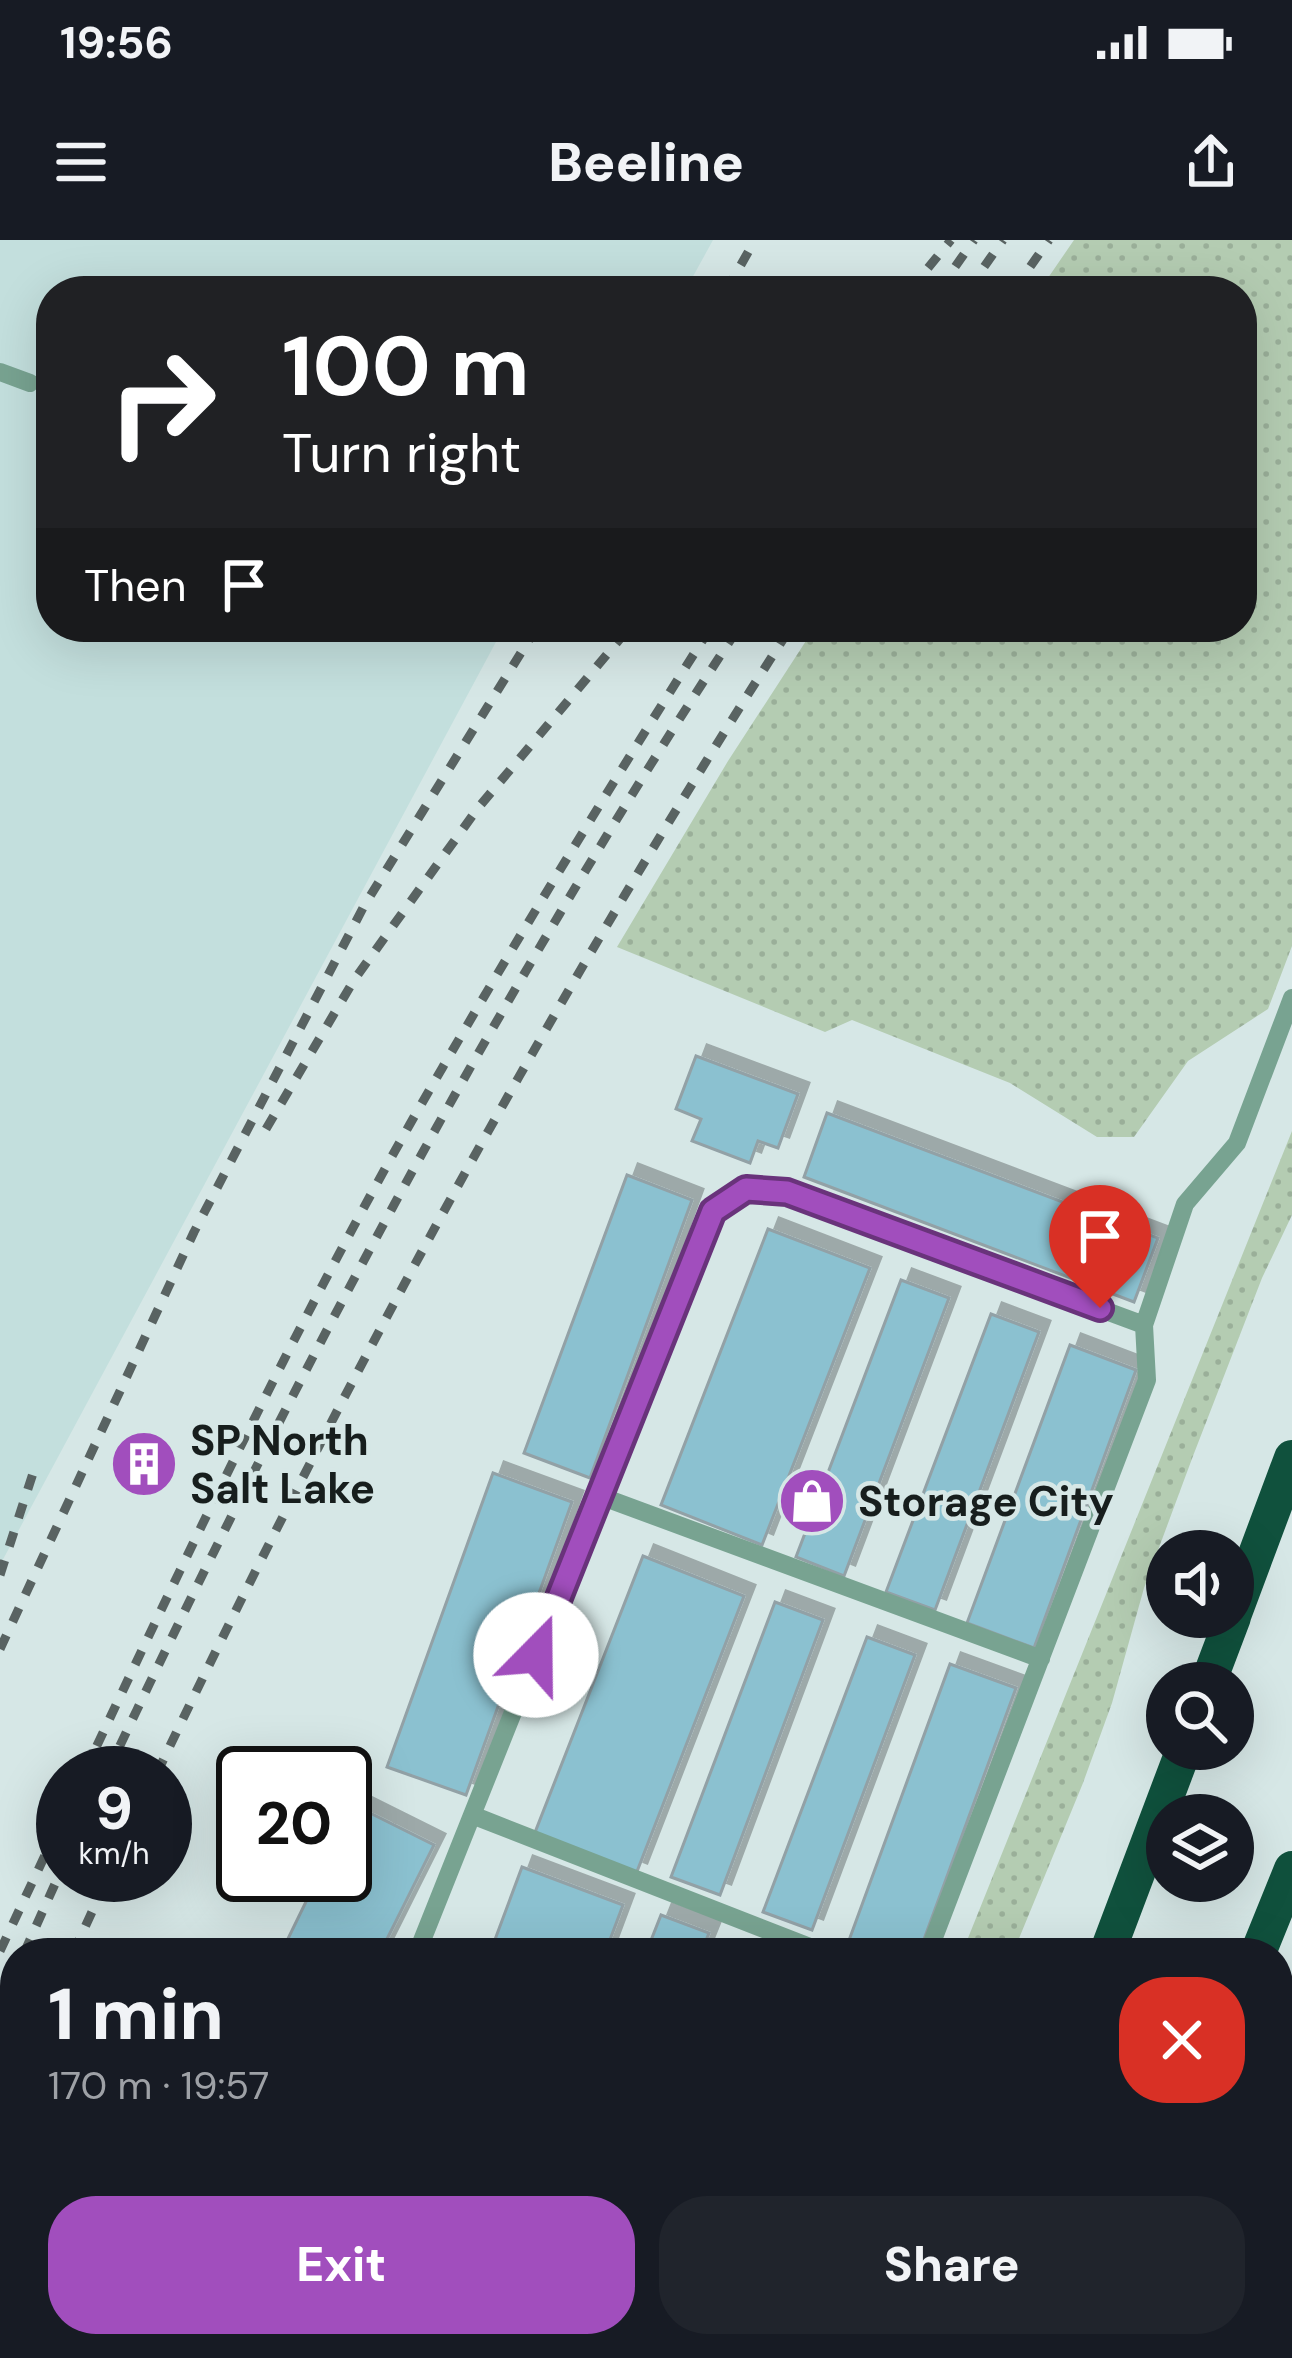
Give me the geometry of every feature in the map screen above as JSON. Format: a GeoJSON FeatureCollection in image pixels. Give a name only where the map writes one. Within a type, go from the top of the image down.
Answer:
{"type":"FeatureCollection","features":[{"type":"Feature","properties":{"kind":"highway"},"geometry":{"type":"LineString","coordinates":[[1254,1560],[1292,1458]]}},
{"type":"Feature","properties":{"kind":"highway"},"geometry":{"type":"LineString","coordinates":[[1113,1938],[1176,1770]]}},
{"type":"Feature","properties":{"kind":"highway"},"geometry":{"type":"LineString","coordinates":[[1264,1938],[1292,1869]]}},
{"type":"Feature","properties":{"kind":"lane"},"geometry":{"type":"LineString","coordinates":[[0,372],[29,383]]}},
{"type":"Feature","properties":{"kind":"lane"},"geometry":{"type":"LineString","coordinates":[[934,1938],[1147,1380],[1144,1325],[1185,1204],[1237,1143],[1292,998]]}},
{"type":"Feature","properties":{"kind":"lane"},"geometry":{"type":"LineString","coordinates":[[423,1938],[713,1211],[746,1189],[787,1192],[1144,1325]]}},
{"type":"Feature","properties":{"kind":"lane"},"geometry":{"type":"LineString","coordinates":[[600,1496],[1041,1659]]}},
{"type":"Feature","properties":{"kind":"lane"},"geometry":{"type":"LineString","coordinates":[[472,1815],[787,1938]]}},
{"type":"Feature","properties":{"kind":"shaded area"},"geometry":{"type":"Polygon","coordinates":[[[0,240],[713,240],[693,276],[36,276],[36,642],[496,642],[0,1565],[0,240]]]}},
{"type":"Feature","properties":{"kind":"green space"},"geometry":{"type":"Polygon","coordinates":[[[1074,240],[1292,240],[1292,946],[1268,1009],[1188,1061],[1134,1137],[1097,1137],[1010,1083],[852,1020],[825,1032],[617,947],[805,642],[1257,642],[1257,276],[1049,276],[1074,240]]]}},
{"type":"Feature","properties":{"kind":"green space"},"geometry":{"type":"Polygon","coordinates":[[[1292,1131],[1292,1215],[1262,1278],[1166,1530],[1146,1530],[1146,1583],[1112,1703],[1019,1938],[968,1938],[1292,1131]]]}},
{"type":"Feature","properties":{"kind":"building"},"geometry":{"type":"Polygon","coordinates":[[[696,1056],[798,1094],[778,1148],[758,1141],[750,1163],[692,1141],[701,1119],[676,1109],[696,1056]]]}},
{"type":"Feature","properties":{"kind":"building"},"geometry":{"type":"Polygon","coordinates":[[[827,1113],[1158,1238],[1134,1302],[804,1177],[827,1113]]]}},
{"type":"Feature","properties":{"kind":"building"},"geometry":{"type":"Polygon","coordinates":[[[627,1175],[692,1200],[590,1478],[524,1453],[627,1175]]]}},
{"type":"Feature","properties":{"kind":"building"},"geometry":{"type":"Polygon","coordinates":[[[768,1229],[870,1268],[762,1545],[661,1505],[768,1229]]]}},
{"type":"Feature","properties":{"kind":"building"},"geometry":{"type":"Polygon","coordinates":[[[901,1280],[949,1298],[844,1576],[796,1557],[901,1280]]]}},
{"type":"Feature","properties":{"kind":"building"},"geometry":{"type":"Polygon","coordinates":[[[991,1314],[1039,1332],[935,1610],[886,1592],[991,1314]]]}},
{"type":"Feature","properties":{"kind":"building"},"geometry":{"type":"Polygon","coordinates":[[[1070,1345],[1136,1370],[1034,1648],[967,1623],[1070,1345]]]}},
{"type":"Feature","properties":{"kind":"building","name":"SP North Salt Lake"},"geometry":{"type":"Polygon","coordinates":[[[143,1452],[155,1458],[148,1473],[135,1467],[143,1452]]]}},
{"type":"Feature","properties":{"kind":"building"},"geometry":{"type":"Polygon","coordinates":[[[493,1473],[572,1502],[466,1795],[387,1767],[493,1473]]]}},
{"type":"Feature","properties":{"kind":"building"},"geometry":{"type":"Polygon","coordinates":[[[643,1556],[744,1596],[636,1874],[534,1835],[643,1556]]]}},
{"type":"Feature","properties":{"kind":"building"},"geometry":{"type":"Polygon","coordinates":[[[775,1602],[823,1620],[720,1895],[671,1877],[775,1602]]]}},
{"type":"Feature","properties":{"kind":"building"},"geometry":{"type":"Polygon","coordinates":[[[867,1637],[915,1655],[812,1930],[763,1912],[867,1637]]]}},
{"type":"Feature","properties":{"kind":"building"},"geometry":{"type":"Polygon","coordinates":[[[950,1664],[1016,1688],[924,1938],[850,1938],[950,1664]]]}},
{"type":"Feature","properties":{"kind":"building"},"geometry":{"type":"Polygon","coordinates":[[[372,1814],[434,1845],[388,1938],[288,1938],[306,1902],[372,1902],[372,1814]]]}},
{"type":"Feature","properties":{"kind":"building"},"geometry":{"type":"Polygon","coordinates":[[[522,1867],[623,1905],[611,1938],[496,1938],[522,1867]]]}},
{"type":"Feature","properties":{"kind":"building"},"geometry":{"type":"Polygon","coordinates":[[[661,1915],[709,1933],[707,1938],[652,1938],[661,1915]]]}},
{"type":"Feature","properties":{"kind":"railway"},"geometry":{"type":"LineString","coordinates":[[735,276],[755,240]]}},
{"type":"Feature","properties":{"kind":"railway"},"geometry":{"type":"LineString","coordinates":[[921,276],[951,240]]}},
{"type":"Feature","properties":{"kind":"railway"},"geometry":{"type":"LineString","coordinates":[[949,276],[974,240]]}},
{"type":"Feature","properties":{"kind":"railway"},"geometry":{"type":"LineString","coordinates":[[978,276],[1003,240]]}},
{"type":"Feature","properties":{"kind":"railway"},"geometry":{"type":"LineString","coordinates":[[1024,276],[1049,240]]}},
{"type":"Feature","properties":{"kind":"railway"},"geometry":{"type":"LineString","coordinates":[[0,1649],[194,1232],[364,906],[528,642]]}},
{"type":"Feature","properties":{"kind":"railway"},"geometry":{"type":"LineString","coordinates":[[266,1129],[354,980],[478,808],[617,642]]}},
{"type":"Feature","properties":{"kind":"railway"},"geometry":{"type":"LineString","coordinates":[[97,1746],[241,1446],[366,1203],[520,936],[702,642]]}},
{"type":"Feature","properties":{"kind":"railway"},"geometry":{"type":"LineString","coordinates":[[120,1746],[250,1479],[403,1189],[565,904],[729,642]]}},
{"type":"Feature","properties":{"kind":"railway"},"geometry":{"type":"LineString","coordinates":[[170,1746],[302,1479],[456,1190],[618,906],[782,642]]}},
{"type":"Feature","properties":{"kind":"railway"},"geometry":{"type":"LineString","coordinates":[[0,1575],[36,1464]]}},
{"type":"Feature","properties":{"kind":"railway"},"geometry":{"type":"LineString","coordinates":[[6,1938],[36,1874]]}},
{"type":"Feature","properties":{"kind":"railway"},"geometry":{"type":"LineString","coordinates":[[31,1938],[47,1902]]}},
{"type":"Feature","properties":{"kind":"railway"},"geometry":{"type":"LineString","coordinates":[[80,1938],[97,1902]]}},
{"type":"Feature","properties":{"kind":"place","name":"SP North Salt Lake"},"geometry":{"type":"Point","coordinates":[144,1464]}},
{"type":"Feature","properties":{"kind":"place","name":"Storage City"},"geometry":{"type":"Point","coordinates":[812,1501]}},
{"type":"Feature","properties":{"kind":"route"},"geometry":{"type":"LineString","coordinates":[[536,1655],[713,1211],[746,1189],[787,1192],[1100,1308]]}}]}
